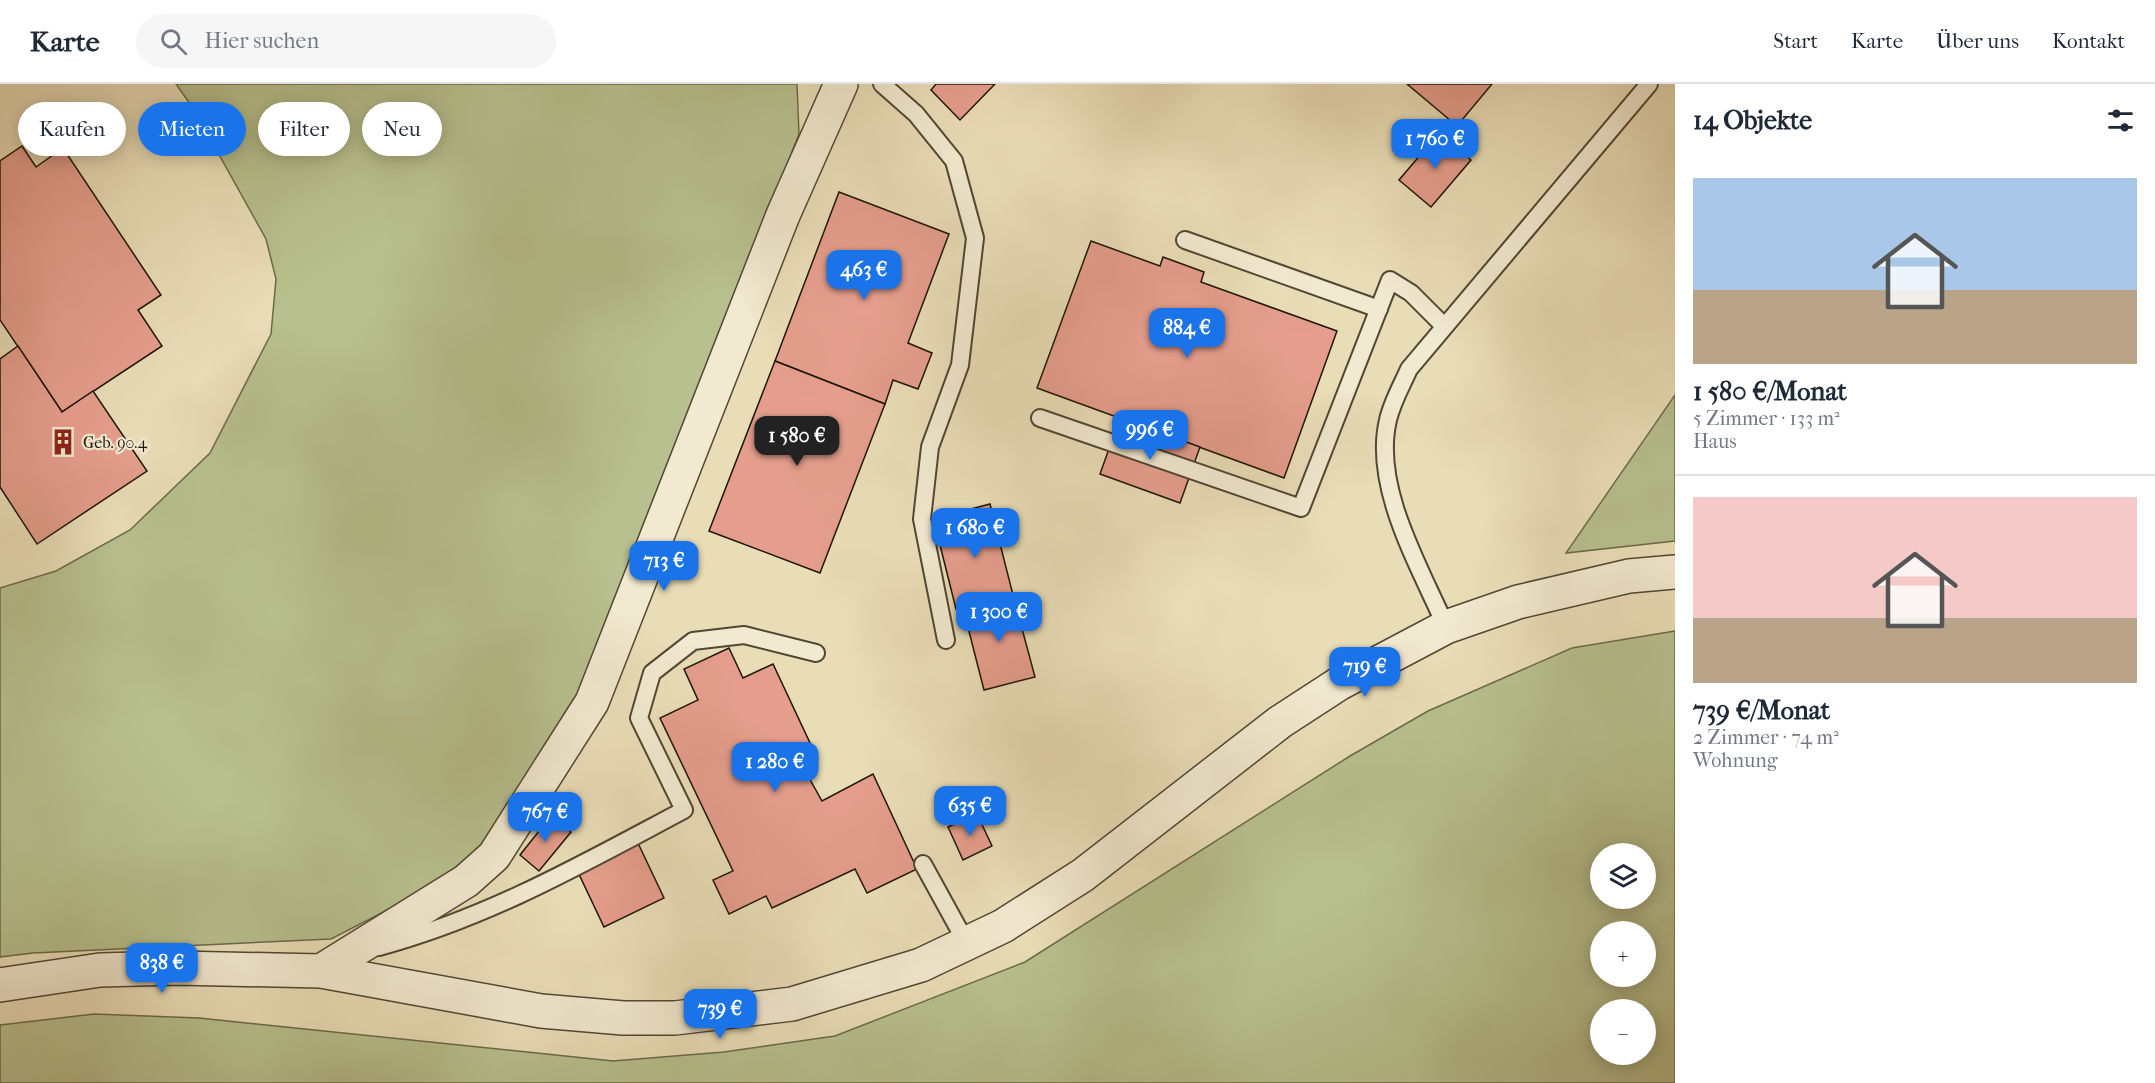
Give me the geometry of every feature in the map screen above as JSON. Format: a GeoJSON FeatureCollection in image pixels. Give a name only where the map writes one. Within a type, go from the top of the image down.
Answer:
{"type":"FeatureCollection","features":[{"type":"Feature","properties":{"kind":"street"},"geometry":{"type":"LineString","coordinates":[[334,963],[466,881],[494,856],[592,702],[783,215],[841,84]]}},
{"type":"Feature","properties":{"kind":"street"},"geometry":{"type":"LineString","coordinates":[[0,985],[100,970],[334,963],[541,1011],[623,1018],[675,1018],[792,1004],[860,986],[921,965],[1003,926],[1083,875],[1280,722],[1340,683],[1446,627],[1518,602],[1629,576],[1675,572]]}},
{"type":"Feature","properties":{"kind":"lane"},"geometry":{"type":"LineString","coordinates":[[882,84],[916,114],[954,161],[975,238],[960,365],[930,447],[922,519],[946,640]]}},
{"type":"Feature","properties":{"kind":"lane"},"geometry":{"type":"LineString","coordinates":[[1446,627],[1395,507],[1384,461],[1388,419],[1408,369],[1649,84]]}},
{"type":"Feature","properties":{"kind":"lane"},"geometry":{"type":"LineString","coordinates":[[1185,240],[1379,309]]}},
{"type":"Feature","properties":{"kind":"lane"},"geometry":{"type":"LineString","coordinates":[[1040,418],[1301,508],[1390,280],[1411,293],[1444,326]]}},
{"type":"Feature","properties":{"kind":"lane"},"geometry":{"type":"LineString","coordinates":[[334,963],[432,933],[511,901],[684,810],[639,718],[652,673],[693,641],[744,635],[816,653]]}},
{"type":"Feature","properties":{"kind":"lane"},"geometry":{"type":"LineString","coordinates":[[923,864],[967,944]]}},
{"type":"Feature","properties":{"kind":"green space"},"geometry":{"type":"Polygon","coordinates":[[[176,84],[797,84],[799,134],[580,700],[485,849],[397,905],[331,939],[33,953],[0,957],[0,588],[56,571],[130,530],[210,453],[271,334],[276,279],[266,239],[220,156],[246,156],[246,102],[189,102],[176,84]]]}},
{"type":"Feature","properties":{"kind":"green space"},"geometry":{"type":"Polygon","coordinates":[[[1675,395],[1675,541],[1566,553],[1675,395]]]}},
{"type":"Feature","properties":{"kind":"green space"},"geometry":{"type":"Polygon","coordinates":[[[1675,631],[1675,1083],[0,1083],[0,1025],[94,1014],[199,1018],[613,1061],[724,1052],[835,1036],[1025,962],[1350,756],[1428,711],[1572,648],[1675,631]]]}},
{"type":"Feature","properties":{"kind":"building"},"geometry":{"type":"Polygon","coordinates":[[[936,84],[995,84],[960,120],[931,90],[936,84]]]}},
{"type":"Feature","properties":{"kind":"building"},"geometry":{"type":"Polygon","coordinates":[[[1407,84],[1492,84],[1457,126],[1407,84]]]}},
{"type":"Feature","properties":{"kind":"building"},"geometry":{"type":"Polygon","coordinates":[[[1439,133],[1471,160],[1431,207],[1399,180],[1439,133]]]}},
{"type":"Feature","properties":{"kind":"building"},"geometry":{"type":"Polygon","coordinates":[[[18,149],[18,156],[29,156],[36,167],[52,156],[68,156],[161,295],[138,310],[162,346],[62,412],[0,320],[0,161],[18,149]]]}},
{"type":"Feature","properties":{"kind":"building"},"geometry":{"type":"Polygon","coordinates":[[[839,192],[949,234],[908,343],[932,353],[918,389],[893,380],[885,404],[775,361],[839,192]]]}},
{"type":"Feature","properties":{"kind":"building"},"geometry":{"type":"Polygon","coordinates":[[[1091,241],[1160,266],[1163,257],[1204,272],[1201,282],[1337,331],[1284,478],[1037,388],[1091,241]]]}},
{"type":"Feature","properties":{"kind":"building","name":"Geb. 90.4"},"geometry":{"type":"Polygon","coordinates":[[[18,346],[62,412],[93,391],[147,471],[37,544],[0,487],[0,359],[18,346]]]}},
{"type":"Feature","properties":{"kind":"building"},"geometry":{"type":"Polygon","coordinates":[[[775,361],[885,404],[820,573],[709,531],[775,361]]]}},
{"type":"Feature","properties":{"kind":"building"},"geometry":{"type":"Polygon","coordinates":[[[1120,418],[1200,447],[1180,503],[1100,474],[1120,418]]]}},
{"type":"Feature","properties":{"kind":"building"},"geometry":{"type":"Polygon","coordinates":[[[990,504],[1013,595],[956,609],[939,541],[954,537],[948,515],[990,504]]]}},
{"type":"Feature","properties":{"kind":"building"},"geometry":{"type":"Polygon","coordinates":[[[1013,595],[1035,677],[984,690],[963,608],[1013,595]]]}},
{"type":"Feature","properties":{"kind":"building"},"geometry":{"type":"Polygon","coordinates":[[[729,648],[743,678],[773,664],[818,760],[803,767],[822,801],[873,774],[917,869],[867,893],[855,869],[772,908],[766,896],[729,914],[713,880],[733,871],[660,718],[698,700],[684,669],[729,648]]]}},
{"type":"Feature","properties":{"kind":"building"},"geometry":{"type":"Polygon","coordinates":[[[977,814],[992,846],[963,860],[948,827],[977,814]]]}},
{"type":"Feature","properties":{"kind":"building"},"geometry":{"type":"Polygon","coordinates":[[[551,816],[571,832],[539,871],[520,855],[551,816]]]}},
{"type":"Feature","properties":{"kind":"building"},"geometry":{"type":"Polygon","coordinates":[[[637,841],[664,898],[604,927],[577,870],[637,841]]]}},
{"type":"Feature","properties":{"kind":"place","name":"Geb. 90.4"},"geometry":{"type":"Point","coordinates":[63,442]}}]}
